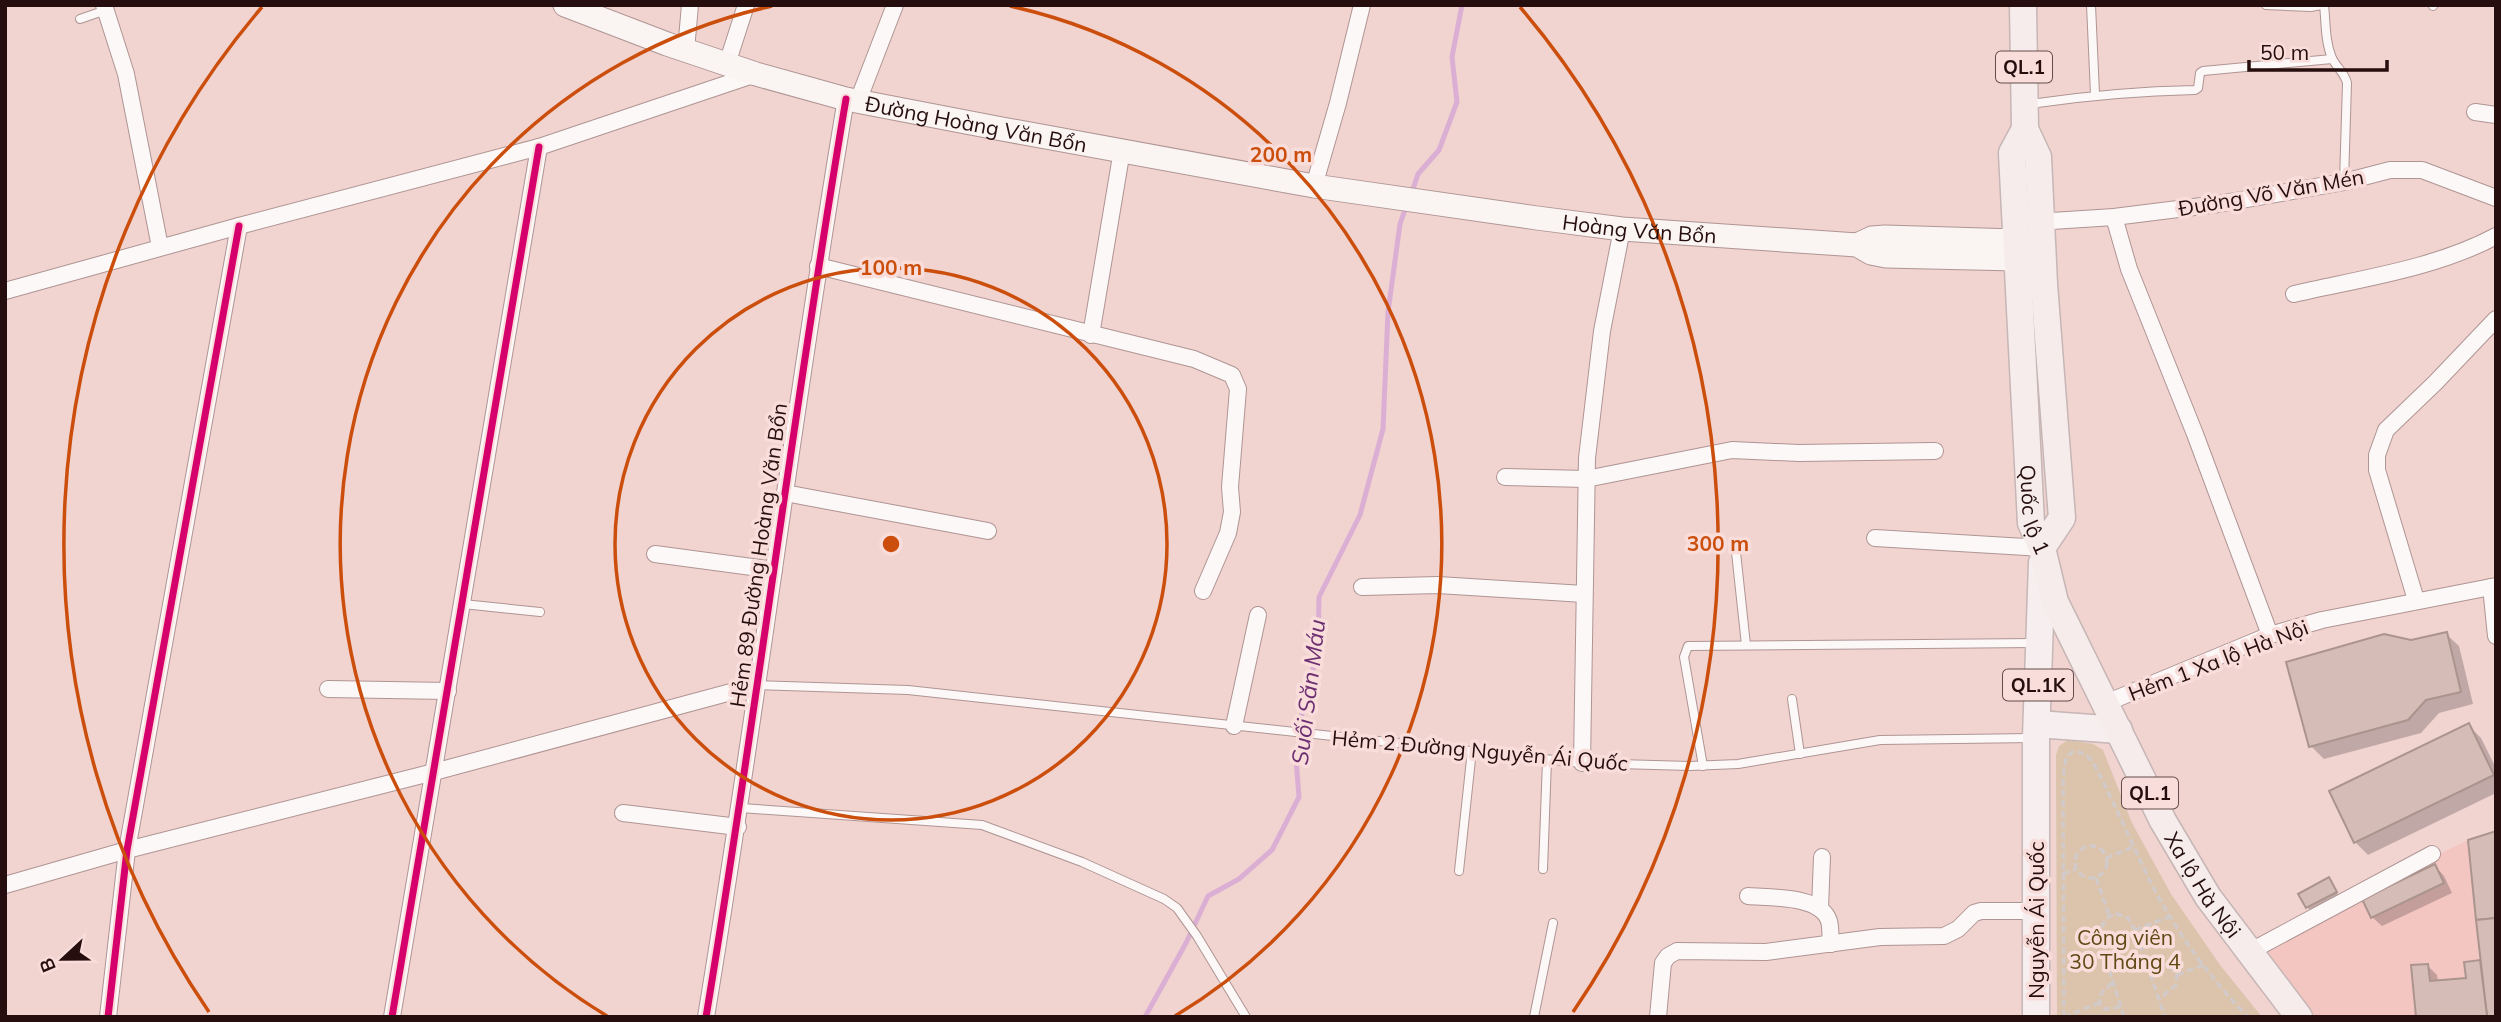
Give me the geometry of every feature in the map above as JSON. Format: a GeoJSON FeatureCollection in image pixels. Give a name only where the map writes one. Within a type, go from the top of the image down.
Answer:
{"type":"FeatureCollection","features":[{"type":"Feature","properties":{"kind":"highway","name":"Quốc lộ 1"},"geometry":{"type":"LineString","coordinates":[[2023,5],[2025,117],[2038,157],[2029,241],[2062,518],[2042,548]]}},
{"type":"Feature","properties":{"kind":"highway","name":"Xa lộ Hà Nội"},"geometry":{"type":"LineString","coordinates":[[2042,548],[2055,602],[2163,821],[2208,897],[2299,1017]]}},
{"type":"Feature","properties":{"kind":"main road","name":"Đường Hoàng Văn Bổn"},"geometry":{"type":"LineString","coordinates":[[566,5],[756,74],[852,100],[1314,186],[1396,198]]}},
{"type":"Feature","properties":{"kind":"main road","name":"Hoàng Văn Bổn"},"geometry":{"type":"LineString","coordinates":[[1396,198],[1622,229],[1857,246],[1886,256],[2029,241]]}},
{"type":"Feature","properties":{"kind":"main road","name":"QL.1K"},"geometry":{"type":"LineString","coordinates":[[2036,731],[2042,548]]}},
{"type":"Feature","properties":{"kind":"main road"},"geometry":{"type":"LineString","coordinates":[[2036,731],[2119,730]]}},
{"type":"Feature","properties":{"kind":"main road","name":"Nguyễn Ái Quốc"},"geometry":{"type":"LineString","coordinates":[[2036,731],[2036,1017]]}},
{"type":"Feature","properties":{"kind":"street"},"geometry":{"type":"LineString","coordinates":[[686,50],[690,5]]}},
{"type":"Feature","properties":{"kind":"street"},"geometry":{"type":"LineString","coordinates":[[727,64],[746,5]]}},
{"type":"Feature","properties":{"kind":"street","name":"Hẻm 89 Đường Hoàng Văn Bổn"},"geometry":{"type":"LineString","coordinates":[[706,1017],[741,808],[818,266],[852,100],[895,5]]}},
{"type":"Feature","properties":{"kind":"street"},"geometry":{"type":"LineString","coordinates":[[1314,186],[1362,5]]}},
{"type":"Feature","properties":{"kind":"street"},"geometry":{"type":"LineString","coordinates":[[105,8],[125,74],[160,247]]}},
{"type":"Feature","properties":{"kind":"street"},"geometry":{"type":"LineString","coordinates":[[5,290],[539,147],[756,74]]}},
{"type":"Feature","properties":{"kind":"street"},"geometry":{"type":"LineString","coordinates":[[2475,112],[2496,115]]}},
{"type":"Feature","properties":{"kind":"street"},"geometry":{"type":"LineString","coordinates":[[392,1017],[539,147]]}},
{"type":"Feature","properties":{"kind":"street"},"geometry":{"type":"LineString","coordinates":[[1091,335],[1122,150]]}},
{"type":"Feature","properties":{"kind":"street","name":"Đường Võ Văn Mén"},"geometry":{"type":"LineString","coordinates":[[2029,241],[2114,217],[2218,204],[2344,183],[2390,170],[2422,170],[2496,198]]}},
{"type":"Feature","properties":{"kind":"street"},"geometry":{"type":"LineString","coordinates":[[2114,217],[2129,269],[2270,635]]}},
{"type":"Feature","properties":{"kind":"street"},"geometry":{"type":"LineString","coordinates":[[108,1017],[127,850],[239,226]]}},
{"type":"Feature","properties":{"kind":"street"},"geometry":{"type":"LineString","coordinates":[[1582,763],[1587,458],[1602,331],[1622,229]]}},
{"type":"Feature","properties":{"kind":"street"},"geometry":{"type":"LineString","coordinates":[[2294,294],[2425,263],[2473,248],[2496,236]]}},
{"type":"Feature","properties":{"kind":"street"},"geometry":{"type":"LineString","coordinates":[[818,266],[1194,359],[1232,376],[1238,389],[1230,487],[1232,512],[1227,533],[1203,591]]}},
{"type":"Feature","properties":{"kind":"street"},"geometry":{"type":"LineString","coordinates":[[2416,600],[2377,470],[2377,455],[2386,430],[2496,320]]}},
{"type":"Feature","properties":{"kind":"street"},"geometry":{"type":"LineString","coordinates":[[1505,477],[1586,479],[1732,450],[1798,453],[1936,451]]}},
{"type":"Feature","properties":{"kind":"street"},"geometry":{"type":"LineString","coordinates":[[785,493],[988,531]]}},
{"type":"Feature","properties":{"kind":"street"},"geometry":{"type":"LineString","coordinates":[[1875,538],[2042,548]]}},
{"type":"Feature","properties":{"kind":"street"},"geometry":{"type":"LineString","coordinates":[[655,554],[774,570]]}},
{"type":"Feature","properties":{"kind":"street"},"geometry":{"type":"LineString","coordinates":[[1363,587],[1438,585],[1584,594]]}},
{"type":"Feature","properties":{"kind":"street"},"geometry":{"type":"LineString","coordinates":[[2493,587],[2496,636]]}},
{"type":"Feature","properties":{"kind":"street","name":"Hẻm 1 Xa lộ Hà Nội"},"geometry":{"type":"LineString","coordinates":[[2106,703],[2270,635],[2322,620],[2493,587]]}},
{"type":"Feature","properties":{"kind":"street"},"geometry":{"type":"LineString","coordinates":[[1234,726],[1258,615]]}},
{"type":"Feature","properties":{"kind":"street"},"geometry":{"type":"LineString","coordinates":[[5,885],[127,850],[434,772],[757,685]]}},
{"type":"Feature","properties":{"kind":"street"},"geometry":{"type":"LineString","coordinates":[[328,689],[448,691]]}},
{"type":"Feature","properties":{"kind":"street"},"geometry":{"type":"LineString","coordinates":[[623,813],[738,827]]}},
{"type":"Feature","properties":{"kind":"street"},"geometry":{"type":"LineString","coordinates":[[2249,952],[2432,854]]}},
{"type":"Feature","properties":{"kind":"street"},"geometry":{"type":"LineString","coordinates":[[1820,908],[1822,857]]}},
{"type":"Feature","properties":{"kind":"street"},"geometry":{"type":"LineString","coordinates":[[1748,896],[1809,902],[1820,908],[1829,922],[1831,944]]}},
{"type":"Feature","properties":{"kind":"street"},"geometry":{"type":"LineString","coordinates":[[1658,1017],[1663,963],[1677,951],[1766,951],[1880,937],[1944,936],[1958,929],[1974,913],[1981,911],[2037,911]]}},
{"type":"Feature","properties":{"kind":"lane"},"geometry":{"type":"LineString","coordinates":[[2091,5],[2095,94]]}},
{"type":"Feature","properties":{"kind":"lane"},"geometry":{"type":"LineString","coordinates":[[2266,5],[2323,5],[2327,46],[2347,83],[2344,183]]}},
{"type":"Feature","properties":{"kind":"lane"},"geometry":{"type":"LineString","coordinates":[[80,19],[105,8]]}},
{"type":"Feature","properties":{"kind":"lane"},"geometry":{"type":"LineString","coordinates":[[2025,117],[2095,94],[2108,96],[2195,90],[2203,71],[2332,59]]}},
{"type":"Feature","properties":{"kind":"lane"},"geometry":{"type":"LineString","coordinates":[[1735,543],[1746,645]]}},
{"type":"Feature","properties":{"kind":"lane"},"geometry":{"type":"LineString","coordinates":[[463,604],[540,612]]}},
{"type":"Feature","properties":{"kind":"lane"},"geometry":{"type":"LineString","coordinates":[[1703,766],[1684,657],[1688,646],[2039,643]]}},
{"type":"Feature","properties":{"kind":"lane","name":"Hẻm 2 Đường Nguyễn Ái Quốc"},"geometry":{"type":"LineString","coordinates":[[757,685],[908,690],[1582,763],[1703,766],[1738,764],[1890,739],[2036,731]]}},
{"type":"Feature","properties":{"kind":"lane"},"geometry":{"type":"LineString","coordinates":[[1792,699],[1800,754]]}},
{"type":"Feature","properties":{"kind":"lane"},"geometry":{"type":"LineString","coordinates":[[1459,871],[1472,750]]}},
{"type":"Feature","properties":{"kind":"lane"},"geometry":{"type":"LineString","coordinates":[[1543,870],[1547,760]]}},
{"type":"Feature","properties":{"kind":"lane"},"geometry":{"type":"LineString","coordinates":[[741,808],[982,825],[1082,862],[1164,899],[1177,908],[1246,1017]]}},
{"type":"Feature","properties":{"kind":"lane"},"geometry":{"type":"LineString","coordinates":[[1534,1017],[1553,923]]}},
{"type":"Feature","properties":{"kind":"path"},"geometry":{"type":"LineString","coordinates":[[2099,1003],[2064,1017],[2063,779],[2066,757],[2072,752],[2084,753],[2091,760],[2154,888],[2171,916],[2203,965],[2248,1017]]}},
{"type":"Feature","properties":{"kind":"path"},"geometry":{"type":"LineString","coordinates":[[2106,858],[2134,847]]}},
{"type":"Feature","properties":{"kind":"path"},"geometry":{"type":"LineString","coordinates":[[2083,848],[2099,848],[2106,858],[2104,871],[2096,878],[2086,878],[2077,869],[2077,856],[2083,848]]}},
{"type":"Feature","properties":{"kind":"path"},"geometry":{"type":"LineString","coordinates":[[2063,874],[2077,869]]}},
{"type":"Feature","properties":{"kind":"path"},"geometry":{"type":"LineString","coordinates":[[2096,878],[2109,915]]}},
{"type":"Feature","properties":{"kind":"path"},"geometry":{"type":"LineString","coordinates":[[2124,1017],[2098,934],[2109,915],[2115,913],[2128,918],[2135,930],[2165,1017]]}},
{"type":"Feature","properties":{"kind":"path"},"geometry":{"type":"LineString","coordinates":[[2135,930],[2171,916]]}},
{"type":"Feature","properties":{"kind":"path"},"geometry":{"type":"LineString","coordinates":[[2177,975],[2203,965]]}},
{"type":"Feature","properties":{"kind":"path"},"geometry":{"type":"LineString","coordinates":[[2148,967],[2166,966],[2172,968],[2177,975],[2176,985],[2159,999]]}},
{"type":"Feature","properties":{"kind":"path"},"geometry":{"type":"LineString","coordinates":[[2099,1003],[2100,994],[2113,983]]}},
{"type":"Feature","properties":{"kind":"path"},"geometry":{"type":"LineString","coordinates":[[2099,1003],[2105,1009],[2121,1007]]}},
{"type":"Feature","properties":{"kind":"shaded area"},"geometry":{"type":"Polygon","coordinates":[[[2496,831],[2496,1017],[2314,1017],[2256,944],[2468,840],[2496,831]]]}},
{"type":"Feature","properties":{"kind":"green space","name":"Công viên 30 Tháng 4"},"geometry":{"type":"Polygon","coordinates":[[[2068,740],[2093,744],[2103,750],[2132,823],[2171,894],[2220,965],[2262,1017],[2057,1017],[2056,755],[2059,746],[2068,740]]]}},
{"type":"Feature","properties":{"kind":"building"},"geometry":{"type":"Polygon","coordinates":[[[2447,632],[2461,692],[2426,700],[2408,720],[2309,747],[2286,662],[2384,634],[2411,640],[2447,632]]]}},
{"type":"Feature","properties":{"kind":"building"},"geometry":{"type":"Polygon","coordinates":[[[2469,723],[2494,775],[2354,843],[2329,791],[2469,723]]]}},
{"type":"Feature","properties":{"kind":"building"},"geometry":{"type":"Polygon","coordinates":[[[2496,831],[2496,918],[2476,920],[2468,840],[2496,831]]]}},
{"type":"Feature","properties":{"kind":"building"},"geometry":{"type":"Polygon","coordinates":[[[2435,864],[2444,883],[2371,918],[2362,899],[2435,864]]]}},
{"type":"Feature","properties":{"kind":"building"},"geometry":{"type":"Polygon","coordinates":[[[2329,877],[2337,892],[2306,908],[2298,894],[2329,877]]]}},
{"type":"Feature","properties":{"kind":"building"},"geometry":{"type":"Polygon","coordinates":[[[2496,918],[2496,1016],[2487,1016],[2476,920],[2496,918]]]}},
{"type":"Feature","properties":{"kind":"building"},"geometry":{"type":"Polygon","coordinates":[[[2480,960],[2487,1016],[2416,1017],[2411,965],[2428,964],[2430,981],[2466,978],[2464,962],[2480,960]]]}},
{"type":"Feature","properties":{"kind":"waterway","name":"Suối Săn Máu"},"geometry":{"type":"LineString","coordinates":[[1411,195],[1418,174],[1439,150],[1457,102],[1452,57],[1462,5]]}},
{"type":"Feature","properties":{"kind":"waterway","name":"Suối Săn Máu"},"geometry":{"type":"LineString","coordinates":[[1145,1017],[1186,943],[1208,896],[1239,879],[1272,850],[1299,797],[1296,759],[1303,706],[1318,651],[1319,597],[1360,515],[1383,429],[1388,312],[1400,224],[1407,204]]}},
{"type":"Feature","properties":{"kind":"cycle path"},"geometry":{"type":"LineString","coordinates":[[706,1017],[846,99]]}},
{"type":"Feature","properties":{"kind":"cycle path"},"geometry":{"type":"LineString","coordinates":[[392,1017],[539,147]]}},
{"type":"Feature","properties":{"kind":"cycle path"},"geometry":{"type":"LineString","coordinates":[[108,1017],[127,850],[239,226]]}}]}
